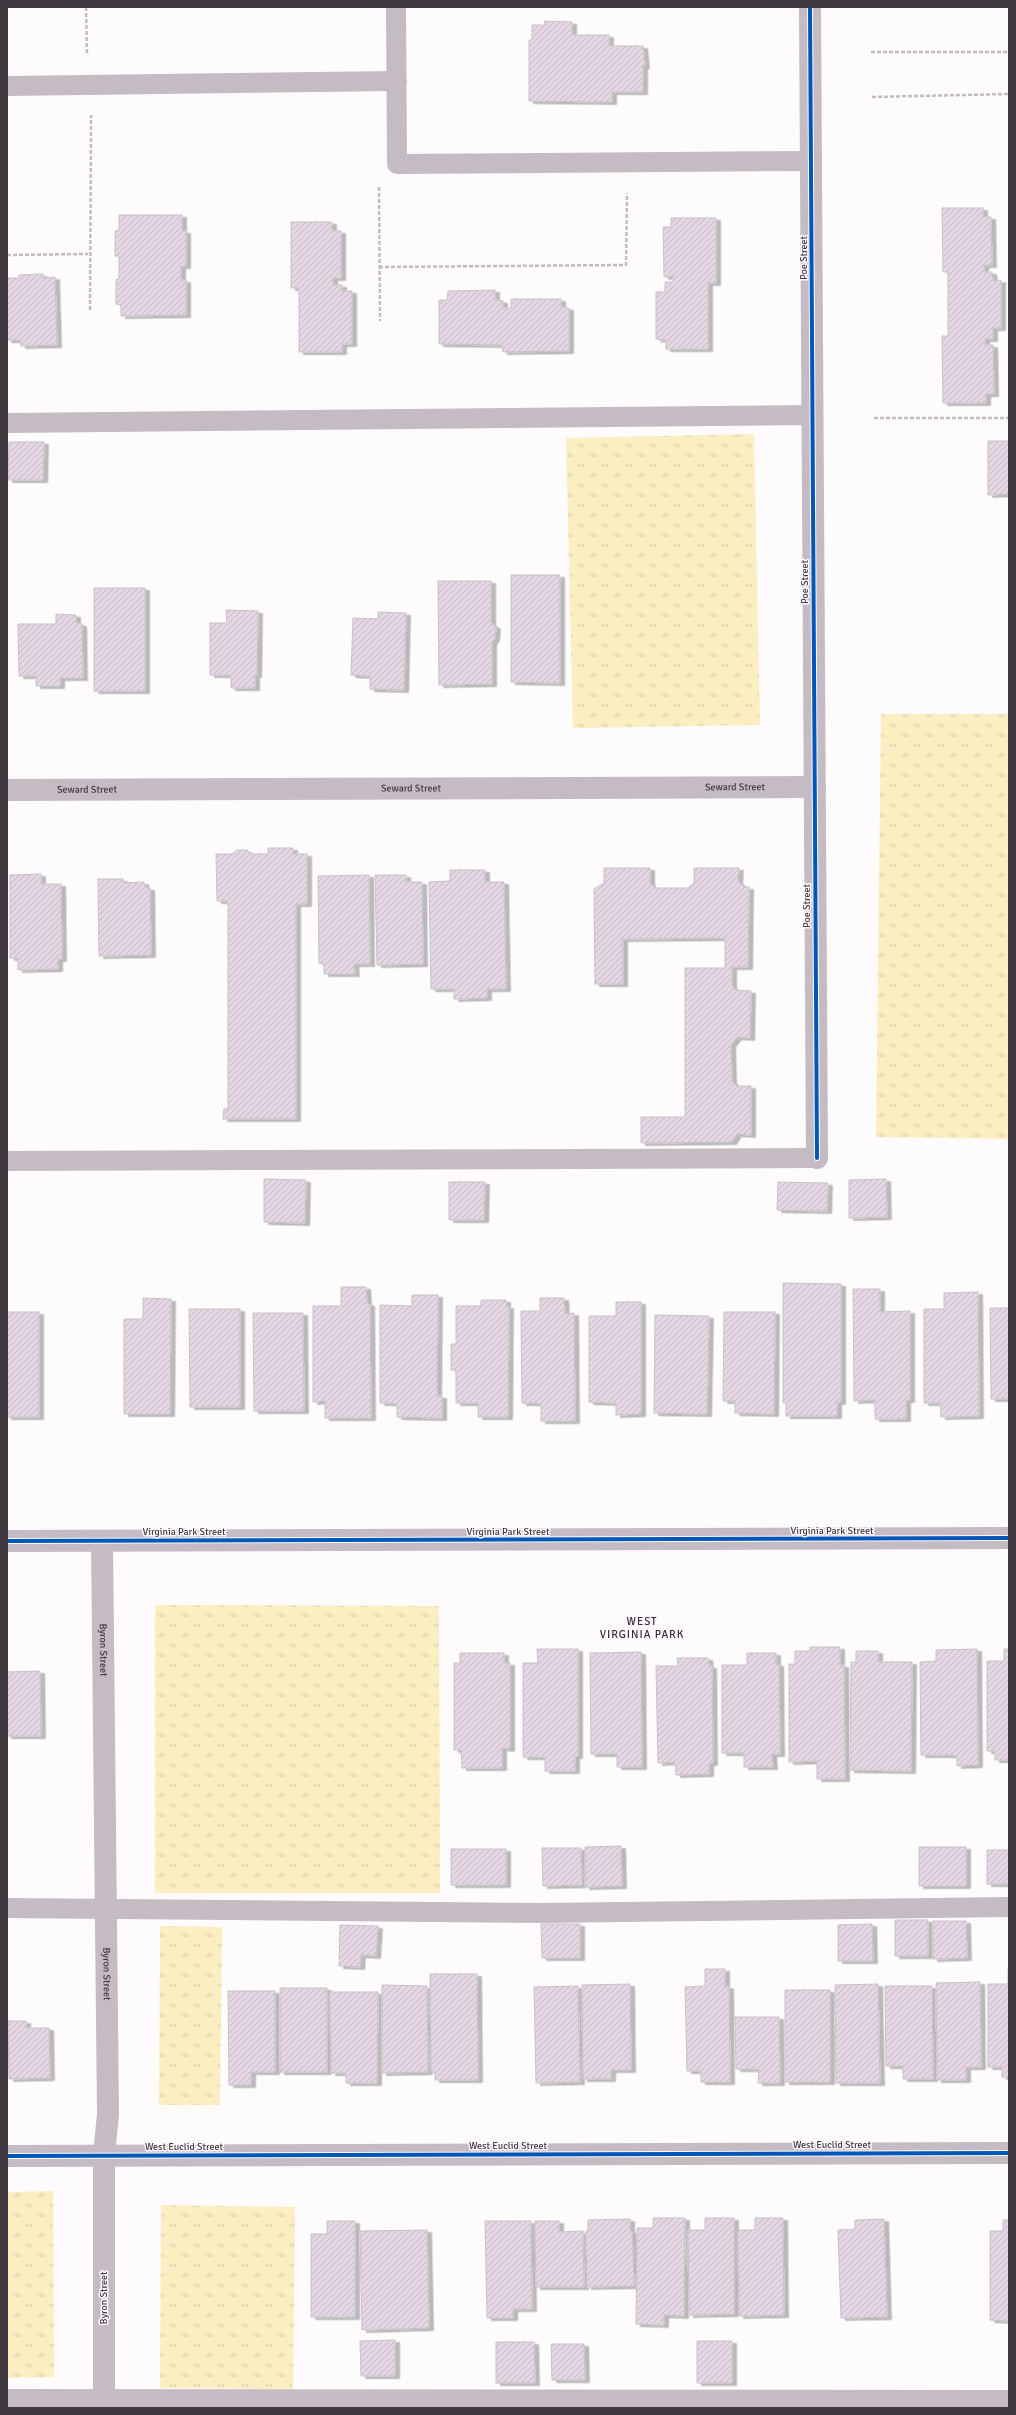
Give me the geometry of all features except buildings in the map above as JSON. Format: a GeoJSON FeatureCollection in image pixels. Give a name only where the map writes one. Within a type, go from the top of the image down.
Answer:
{"type":"FeatureCollection","features":[{"type":"Feature","properties":{"kind":"street","name":"Poe Street"},"geometry":{"type":"LineString","coordinates":[[810,7],[817,1158]]}},
{"type":"Feature","properties":{"kind":"street","name":"Seward Street"},"geometry":{"type":"LineString","coordinates":[[7,790],[815,786]]}},
{"type":"Feature","properties":{"kind":"street","name":"Virginia Park Street"},"geometry":{"type":"LineString","coordinates":[[7,1541],[1009,1538]]}},
{"type":"Feature","properties":{"kind":"street","name":"Byron Street"},"geometry":{"type":"LineString","coordinates":[[102,1541],[108,2114],[104,2155],[104,2404]]}},
{"type":"Feature","properties":{"kind":"street","name":"West Euclid Street"},"geometry":{"type":"LineString","coordinates":[[7,2156],[1009,2153]]}},
{"type":"Feature","properties":{"kind":"lane"},"geometry":{"type":"LineString","coordinates":[[396,7],[397,164],[811,161]]}},
{"type":"Feature","properties":{"kind":"lane"},"geometry":{"type":"LineString","coordinates":[[7,86],[397,81]]}},
{"type":"Feature","properties":{"kind":"lane"},"geometry":{"type":"LineString","coordinates":[[7,424],[813,415]]}},
{"type":"Feature","properties":{"kind":"lane"},"geometry":{"type":"LineString","coordinates":[[7,1161],[817,1158]]}},
{"type":"Feature","properties":{"kind":"lane"},"geometry":{"type":"LineString","coordinates":[[7,1908],[549,1913],[1009,1907]]}},
{"type":"Feature","properties":{"kind":"lane"},"geometry":{"type":"LineString","coordinates":[[7,2399],[104,2404],[1009,2400]]}},
{"type":"Feature","properties":{"kind":"path"},"geometry":{"type":"LineString","coordinates":[[86,7],[87,55]]}},
{"type":"Feature","properties":{"kind":"path"},"geometry":{"type":"LineString","coordinates":[[871,52],[1009,52]]}},
{"type":"Feature","properties":{"kind":"path"},"geometry":{"type":"LineString","coordinates":[[872,97],[1009,94]]}},
{"type":"Feature","properties":{"kind":"path"},"geometry":{"type":"LineString","coordinates":[[90,310],[89,254],[91,113]]}},
{"type":"Feature","properties":{"kind":"path"},"geometry":{"type":"LineString","coordinates":[[378,183],[380,321]]}},
{"type":"Feature","properties":{"kind":"path"},"geometry":{"type":"LineString","coordinates":[[379,267],[626,265],[627,190]]}},
{"type":"Feature","properties":{"kind":"path"},"geometry":{"type":"LineString","coordinates":[[7,255],[89,254]]}},
{"type":"Feature","properties":{"kind":"path"},"geometry":{"type":"LineString","coordinates":[[874,418],[1009,418]]}},
{"type":"Feature","properties":{"kind":"green space"},"geometry":{"type":"Polygon","coordinates":[[[754,434],[760,725],[573,728],[566,438],[754,434]]]}},
{"type":"Feature","properties":{"kind":"green space"},"geometry":{"type":"Polygon","coordinates":[[[881,714],[1009,714],[1009,1139],[876,1137],[881,714]]]}},
{"type":"Feature","properties":{"kind":"green space"},"geometry":{"type":"Polygon","coordinates":[[[155,1605],[439,1606],[440,1893],[155,1893],[155,1605]]]}},
{"type":"Feature","properties":{"kind":"green space"},"geometry":{"type":"Polygon","coordinates":[[[160,1926],[222,1927],[220,2105],[159,2105],[160,1926]]]}},
{"type":"Feature","properties":{"kind":"green space"},"geometry":{"type":"Polygon","coordinates":[[[53,2191],[54,2377],[7,2378],[7,2192],[53,2191]]]}},
{"type":"Feature","properties":{"kind":"green space"},"geometry":{"type":"Polygon","coordinates":[[[161,2205],[295,2207],[293,2389],[160,2388],[161,2205]]]}},
{"type":"Feature","properties":{"kind":"cycle path"},"geometry":{"type":"LineString","coordinates":[[810,7],[817,1158]]}},
{"type":"Feature","properties":{"kind":"cycle path"},"geometry":{"type":"LineString","coordinates":[[7,1541],[1009,1538]]}},
{"type":"Feature","properties":{"kind":"cycle path"},"geometry":{"type":"LineString","coordinates":[[7,2156],[1009,2153]]}},
{"type":"Feature","properties":{"kind":"district","name":"WEST VIRGINIA PARK"},"geometry":{"type":"Point","coordinates":[642,1627]}}]}
